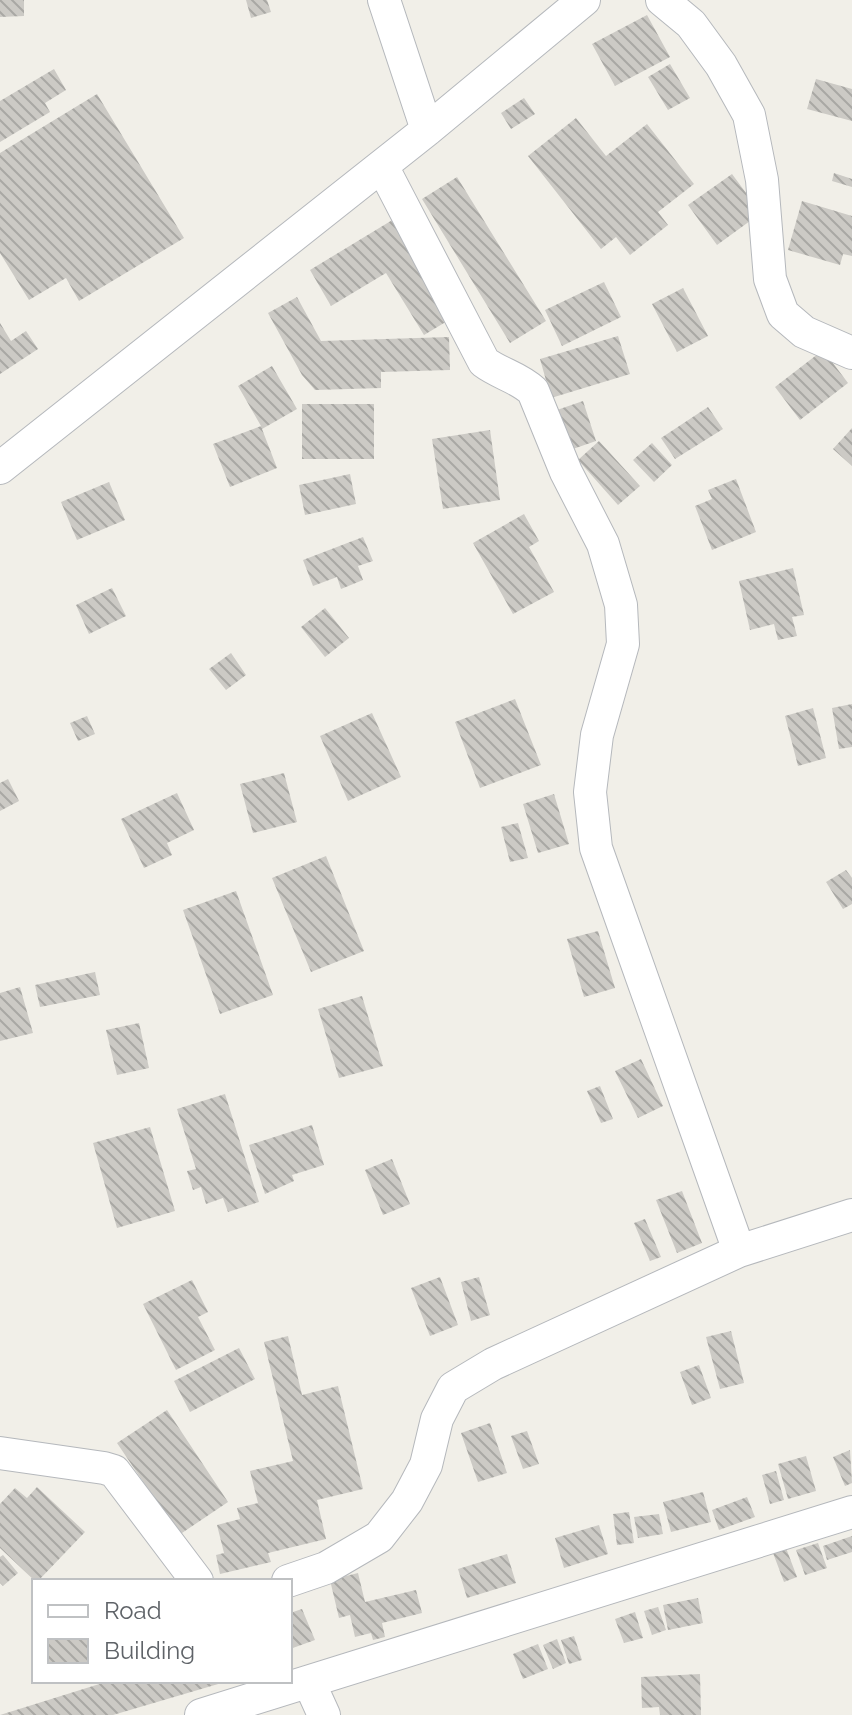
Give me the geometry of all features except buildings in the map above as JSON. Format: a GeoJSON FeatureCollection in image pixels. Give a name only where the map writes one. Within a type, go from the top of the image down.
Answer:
{"type":"FeatureCollection","features":[{"type":"Feature","properties":{"kind":"street"},"geometry":{"type":"LineString","coordinates":[[384,0],[427,130]]}},
{"type":"Feature","properties":{"kind":"street"},"geometry":{"type":"LineString","coordinates":[[0,468],[427,130],[584,0]]}},
{"type":"Feature","properties":{"kind":"street"},"geometry":{"type":"LineString","coordinates":[[662,0],[691,24],[721,65],[749,115],[762,180],[770,279],[783,314],[804,332],[852,353]]}},
{"type":"Feature","properties":{"kind":"street"},"geometry":{"type":"LineString","coordinates":[[382,166],[484,362],[499,373],[523,382],[533,391],[566,472],[603,544],[621,605],[623,644],[597,735],[590,792],[596,848],[739,1251]]}},
{"type":"Feature","properties":{"kind":"street"},"geometry":{"type":"LineString","coordinates":[[292,1580],[326,1568],[379,1537],[407,1501],[426,1465],[437,1419],[453,1388],[493,1364],[739,1251],[852,1215]]}},
{"type":"Feature","properties":{"kind":"street"},"geometry":{"type":"LineString","coordinates":[[0,1453],[114,1471],[195,1579]]}},
{"type":"Feature","properties":{"kind":"street"},"geometry":{"type":"LineString","coordinates":[[201,1715],[253,1690],[309,1682],[852,1512]]}},
{"type":"Feature","properties":{"kind":"street"},"geometry":{"type":"LineString","coordinates":[[309,1682],[324,1715]]}}]}
